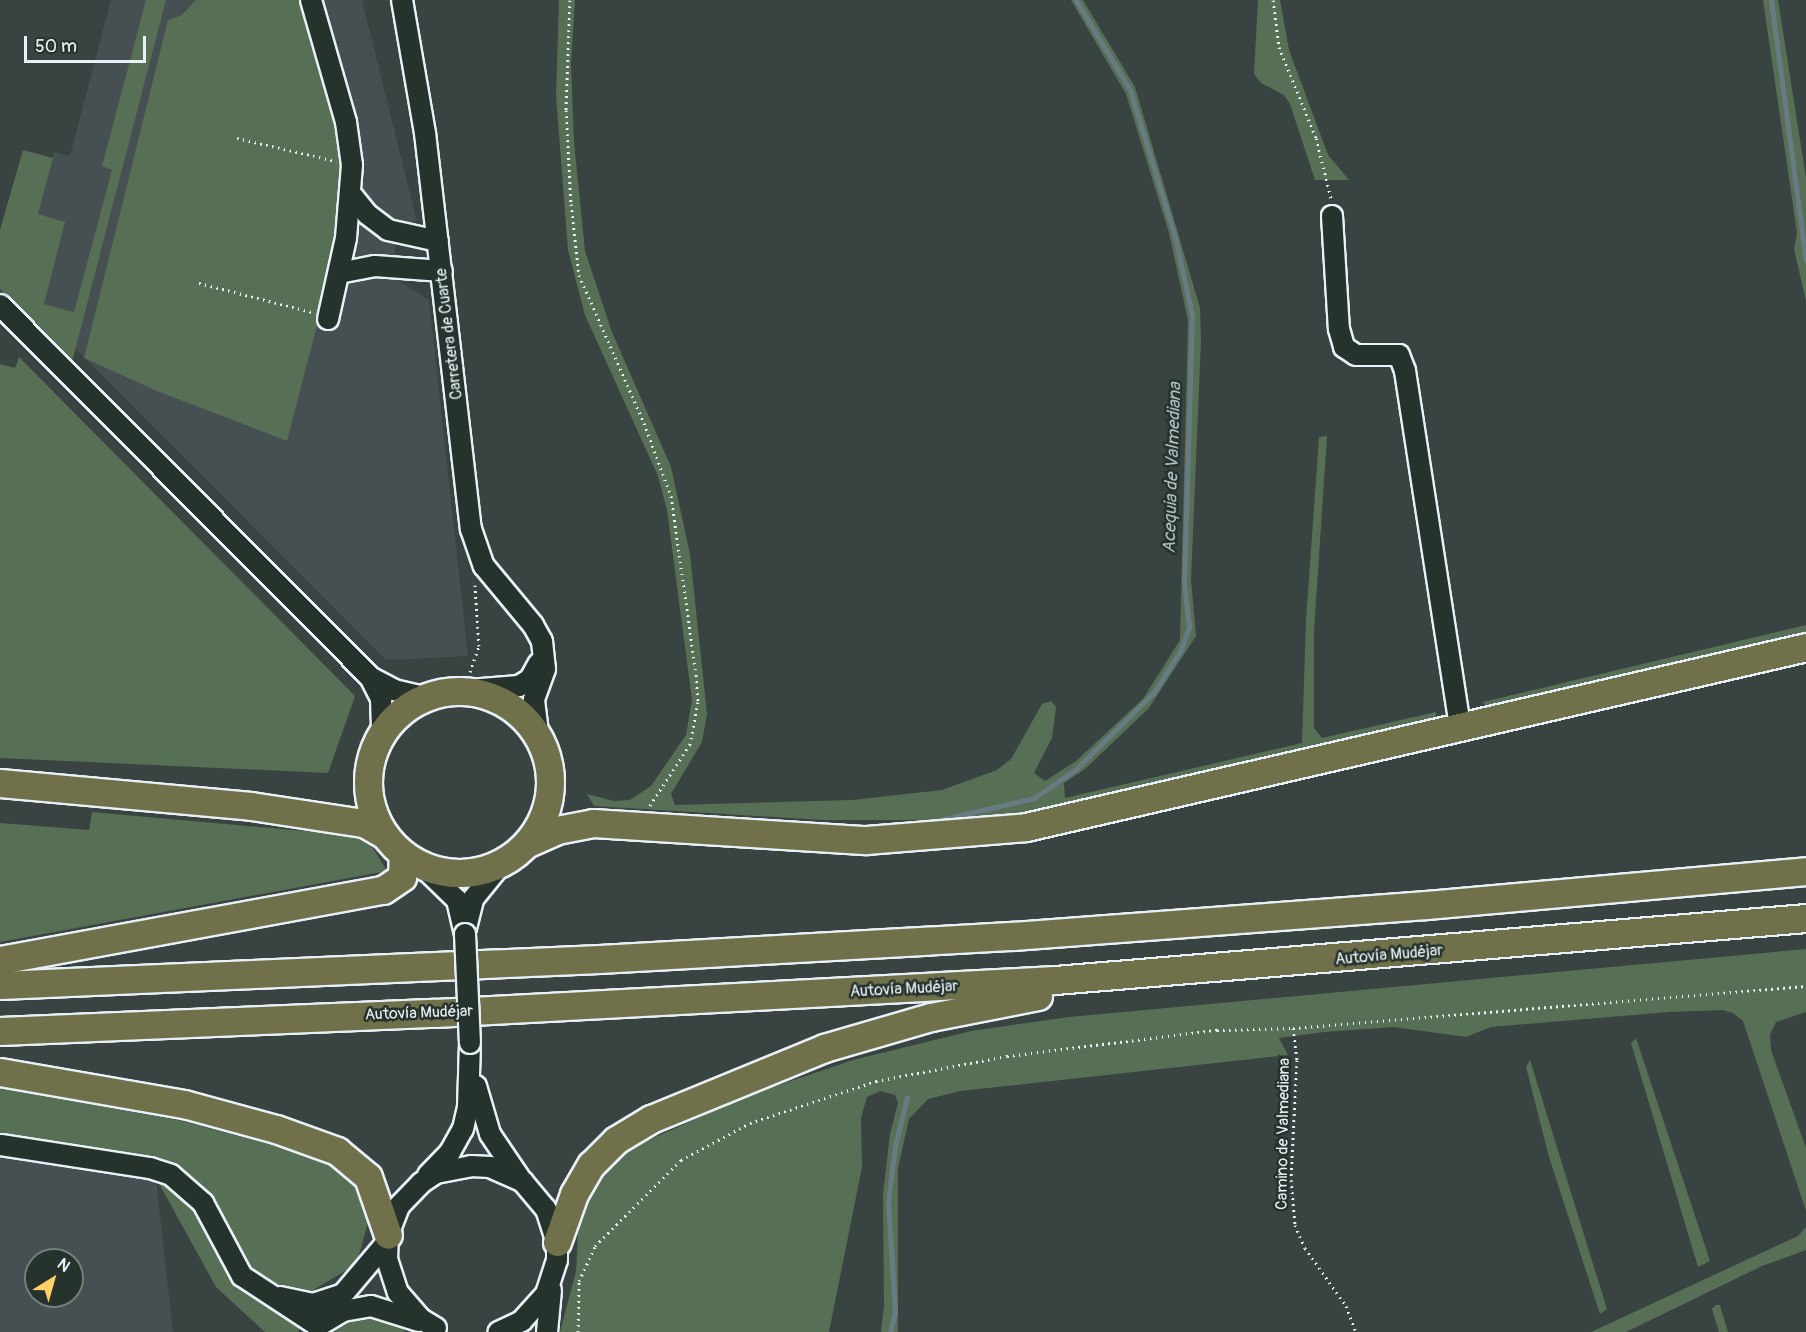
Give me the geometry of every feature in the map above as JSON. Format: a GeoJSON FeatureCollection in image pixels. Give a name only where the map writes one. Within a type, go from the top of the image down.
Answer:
{"type":"FeatureCollection","features":[{"type":"Feature","properties":{"kind":"highway"},"geometry":{"type":"LineString","coordinates":[[0,783],[251,806],[364,823],[403,851],[462,873],[503,862],[526,844],[556,831],[593,823],[866,840],[1026,827],[1806,647]]}},
{"type":"Feature","properties":{"kind":"highway"},"geometry":{"type":"LineString","coordinates":[[251,806],[334,808],[354,793],[376,745],[401,711],[425,697],[461,685],[504,703],[524,718],[539,739],[550,784],[566,807],[593,823]]}},
{"type":"Feature","properties":{"kind":"highway"},"geometry":{"type":"LineString","coordinates":[[0,960],[383,890],[402,877],[403,851],[369,798],[376,745]]}},
{"type":"Feature","properties":{"kind":"highway"},"geometry":{"type":"LineString","coordinates":[[526,844],[546,810],[550,784]]}},
{"type":"Feature","properties":{"kind":"highway"},"geometry":{"type":"LineString","coordinates":[[0,985],[599,959],[1013,936],[1437,904],[1806,871]]}},
{"type":"Feature","properties":{"kind":"highway","name":"Autovía Mudéjar"},"geometry":{"type":"LineString","coordinates":[[0,1031],[794,996],[1090,977],[1806,918]]}},
{"type":"Feature","properties":{"kind":"highway"},"geometry":{"type":"LineString","coordinates":[[557,1242],[574,1194],[591,1165],[616,1140],[651,1119],[755,1073],[824,1048],[962,1010],[1063,994],[1090,977]]}},
{"type":"Feature","properties":{"kind":"highway"},"geometry":{"type":"LineString","coordinates":[[0,1072],[184,1104],[266,1126],[337,1151],[368,1177],[387,1239]]}},
{"type":"Feature","properties":{"kind":"street"},"geometry":{"type":"LineString","coordinates":[[311,0],[346,122],[352,165],[345,242],[329,314]]}},
{"type":"Feature","properties":{"kind":"street","name":"Carretera de Cuarte"},"geometry":{"type":"LineString","coordinates":[[402,0],[416,64],[474,541],[484,566],[533,625],[543,649]]}},
{"type":"Feature","properties":{"kind":"street"},"geometry":{"type":"LineString","coordinates":[[351,194],[367,214],[388,230],[438,241]]}},
{"type":"Feature","properties":{"kind":"street"},"geometry":{"type":"LineString","coordinates":[[1332,216],[1339,329],[1344,347],[1356,355],[1399,355],[1405,371],[1460,728]]}},
{"type":"Feature","properties":{"kind":"street"},"geometry":{"type":"LineString","coordinates":[[345,242],[388,230]]}},
{"type":"Feature","properties":{"kind":"street"},"geometry":{"type":"LineString","coordinates":[[345,242],[375,267]]}},
{"type":"Feature","properties":{"kind":"street"},"geometry":{"type":"LineString","coordinates":[[339,273],[375,267],[442,271]]}},
{"type":"Feature","properties":{"kind":"street"},"geometry":{"type":"LineString","coordinates":[[0,305],[370,677],[394,690],[425,697]]}},
{"type":"Feature","properties":{"kind":"street"},"geometry":{"type":"LineString","coordinates":[[461,685],[519,686],[530,679],[543,649]]}},
{"type":"Feature","properties":{"kind":"street"},"geometry":{"type":"LineString","coordinates":[[539,739],[534,700],[544,669],[543,649]]}},
{"type":"Feature","properties":{"kind":"street"},"geometry":{"type":"LineString","coordinates":[[370,677],[381,699],[376,745]]}},
{"type":"Feature","properties":{"kind":"street"},"geometry":{"type":"LineString","coordinates":[[318,1326],[387,1239],[399,1206],[450,1152],[463,1129],[468,1107],[470,1043],[465,934],[457,900],[403,851]]}},
{"type":"Feature","properties":{"kind":"street"},"geometry":{"type":"LineString","coordinates":[[465,934],[473,899],[503,862]]}},
{"type":"Feature","properties":{"kind":"street"},"geometry":{"type":"LineString","coordinates":[[470,1043],[484,1119],[523,1182],[546,1209],[557,1242],[547,1332]]}},
{"type":"Feature","properties":{"kind":"street"},"geometry":{"type":"LineString","coordinates":[[1,1146],[150,1168],[171,1175],[203,1203],[236,1267],[253,1285],[318,1326]]}},
{"type":"Feature","properties":{"kind":"street"},"geometry":{"type":"LineString","coordinates":[[421,1183],[445,1170],[471,1166],[490,1167],[523,1182]]}},
{"type":"Feature","properties":{"kind":"street"},"geometry":{"type":"LineString","coordinates":[[387,1239],[391,1277],[398,1293],[414,1313],[441,1330]]}},
{"type":"Feature","properties":{"kind":"street"},"geometry":{"type":"LineString","coordinates":[[498,1332],[522,1321],[535,1309],[553,1278]]}},
{"type":"Feature","properties":{"kind":"street"},"geometry":{"type":"LineString","coordinates":[[253,1285],[304,1303],[342,1295]]}},
{"type":"Feature","properties":{"kind":"street"},"geometry":{"type":"LineString","coordinates":[[318,1326],[343,1311],[371,1306],[441,1330]]}},
{"type":"Feature","properties":{"kind":"path"},"geometry":{"type":"LineString","coordinates":[[570,0],[566,110],[571,204],[579,274],[644,423],[671,496],[696,675],[694,733],[686,753],[651,801],[646,827]]}},
{"type":"Feature","properties":{"kind":"path"},"geometry":{"type":"LineString","coordinates":[[1273,0],[1279,47],[1327,174],[1332,216]]}},
{"type":"Feature","properties":{"kind":"path"},"geometry":{"type":"LineString","coordinates":[[237,138],[352,165]]}},
{"type":"Feature","properties":{"kind":"path"},"geometry":{"type":"LineString","coordinates":[[199,283],[318,314],[329,314]]}},
{"type":"Feature","properties":{"kind":"path"},"geometry":{"type":"LineString","coordinates":[[461,685],[478,646],[476,589],[470,577]]}},
{"type":"Feature","properties":{"kind":"path"},"geometry":{"type":"LineString","coordinates":[[578,1332],[579,1281],[606,1232],[681,1160],[726,1133],[912,1071],[1217,1030],[1293,1028],[1806,986]]}},
{"type":"Feature","properties":{"kind":"path","name":"Camino de Valmediana"},"geometry":{"type":"LineString","coordinates":[[1293,1028],[1297,1059],[1291,1180],[1295,1225],[1305,1248],[1346,1306],[1356,1332]]}},
{"type":"Feature","properties":{"kind":"shaded area"},"geometry":{"type":"Polygon","coordinates":[[[111,0],[362,0],[417,221],[399,225],[391,276],[429,300],[468,656],[386,660],[14,287],[54,152],[70,156],[111,0]]]}},
{"type":"Feature","properties":{"kind":"shaded area"},"geometry":{"type":"Polygon","coordinates":[[[0,1154],[156,1178],[173,1332],[0,1332],[0,1154]]]}},
{"type":"Feature","properties":{"kind":"green space"},"geometry":{"type":"Polygon","coordinates":[[[146,0],[166,0],[72,362],[0,289],[0,230],[23,150],[53,158],[38,214],[65,222],[44,304],[74,312],[112,170],[102,166],[146,0]]]}},
{"type":"Feature","properties":{"kind":"green space"},"geometry":{"type":"Polygon","coordinates":[[[196,0],[304,0],[341,131],[344,176],[335,256],[287,441],[157,391],[84,358],[168,20],[182,15],[196,0]]]}},
{"type":"Feature","properties":{"kind":"green space"},"geometry":{"type":"Polygon","coordinates":[[[559,0],[575,0],[571,64],[574,142],[585,251],[612,332],[671,467],[690,554],[707,714],[702,742],[671,794],[675,805],[852,800],[942,790],[997,770],[1011,759],[1042,704],[1051,701],[1056,707],[1052,738],[1034,773],[1045,781],[1076,761],[1143,699],[1180,640],[1188,320],[1169,233],[1126,94],[1071,0],[1083,0],[1135,87],[1200,308],[1201,340],[1191,580],[1196,636],[1149,708],[1085,769],[1064,783],[1065,798],[1302,743],[1306,620],[1319,437],[1327,436],[1314,631],[1314,728],[1322,738],[1436,712],[1436,721],[1058,808],[959,820],[823,820],[594,806],[587,794],[614,801],[630,800],[651,786],[686,735],[692,700],[667,510],[658,476],[585,315],[568,250],[556,96],[559,0]]]}},
{"type":"Feature","properties":{"kind":"green space"},"geometry":{"type":"Polygon","coordinates":[[[1258,0],[1280,0],[1289,50],[1328,155],[1349,180],[1315,180],[1290,104],[1284,95],[1261,83],[1254,74],[1258,0]]]}},
{"type":"Feature","properties":{"kind":"green space"},"geometry":{"type":"Polygon","coordinates":[[[1763,0],[1778,0],[1806,178],[1806,301],[1794,249],[1797,233],[1763,0]]]}},
{"type":"Feature","properties":{"kind":"green space"},"geometry":{"type":"Polygon","coordinates":[[[19,357],[355,696],[328,773],[0,758],[0,364],[15,368],[19,357]]]}},
{"type":"Feature","properties":{"kind":"green space"},"geometry":{"type":"Polygon","coordinates":[[[1806,625],[1806,636],[1487,710],[1483,702],[1806,625]]]}},
{"type":"Feature","properties":{"kind":"green space"},"geometry":{"type":"Polygon","coordinates":[[[92,812],[338,834],[358,839],[373,848],[387,871],[0,942],[0,823],[89,830],[92,812]]]}},
{"type":"Feature","properties":{"kind":"green space"},"geometry":{"type":"Polygon","coordinates":[[[1806,949],[1806,1012],[1776,1022],[1770,1035],[1771,1050],[1806,1148],[1806,1211],[1743,1021],[1733,1013],[1723,1010],[1669,1012],[1491,1027],[1466,1037],[1393,1027],[1324,1032],[1279,1038],[1288,1055],[961,1091],[928,1099],[909,1119],[898,1168],[898,1332],[881,1332],[884,1305],[883,1194],[890,1134],[898,1103],[895,1095],[880,1091],[867,1097],[861,1118],[862,1167],[829,1332],[560,1332],[576,1271],[578,1234],[587,1196],[596,1179],[622,1152],[752,1094],[853,1060],[971,1031],[1069,1017],[1806,949]]]}},
{"type":"Feature","properties":{"kind":"green space"},"geometry":{"type":"Polygon","coordinates":[[[1636,1038],[1710,1261],[1698,1267],[1631,1043],[1636,1038]]]}},
{"type":"Feature","properties":{"kind":"green space"},"geometry":{"type":"Polygon","coordinates":[[[1530,1060],[1607,1309],[1600,1314],[1549,1157],[1526,1067],[1530,1060]]]}},
{"type":"Feature","properties":{"kind":"green space"},"geometry":{"type":"Polygon","coordinates":[[[0,1088],[178,1120],[313,1156],[339,1167],[355,1181],[367,1201],[368,1223],[359,1255],[352,1267],[315,1289],[298,1332],[265,1332],[216,1287],[156,1178],[0,1154],[0,1088]]]}},
{"type":"Feature","properties":{"kind":"green space"},"geometry":{"type":"Polygon","coordinates":[[[1806,1227],[1806,1250],[1762,1266],[1626,1332],[1591,1332],[1798,1236],[1806,1227]]]}},
{"type":"Feature","properties":{"kind":"green space"},"geometry":{"type":"Polygon","coordinates":[[[1720,1305],[1728,1332],[1719,1332],[1712,1309],[1720,1305]]]}},
{"type":"Feature","properties":{"kind":"green space"},"geometry":{"type":"Polygon","coordinates":[[[374,1316],[391,1320],[406,1332],[334,1332],[357,1318],[374,1316]]]}},
{"type":"Feature","properties":{"kind":"waterway","name":"Acequia de Valmediana"},"geometry":{"type":"LineString","coordinates":[[939,820],[1034,798],[1076,769],[1154,692],[1180,651],[1189,627],[1184,582],[1192,315],[1175,237],[1130,90],[1076,0]]}},
{"type":"Feature","properties":{"kind":"waterway"},"geometry":{"type":"LineString","coordinates":[[1771,0],[1806,261]]}},
{"type":"Feature","properties":{"kind":"waterway","name":"Acequia de Valmediana"},"geometry":{"type":"LineString","coordinates":[[890,1332],[895,1312],[888,1202],[895,1146],[907,1097]]}}]}
